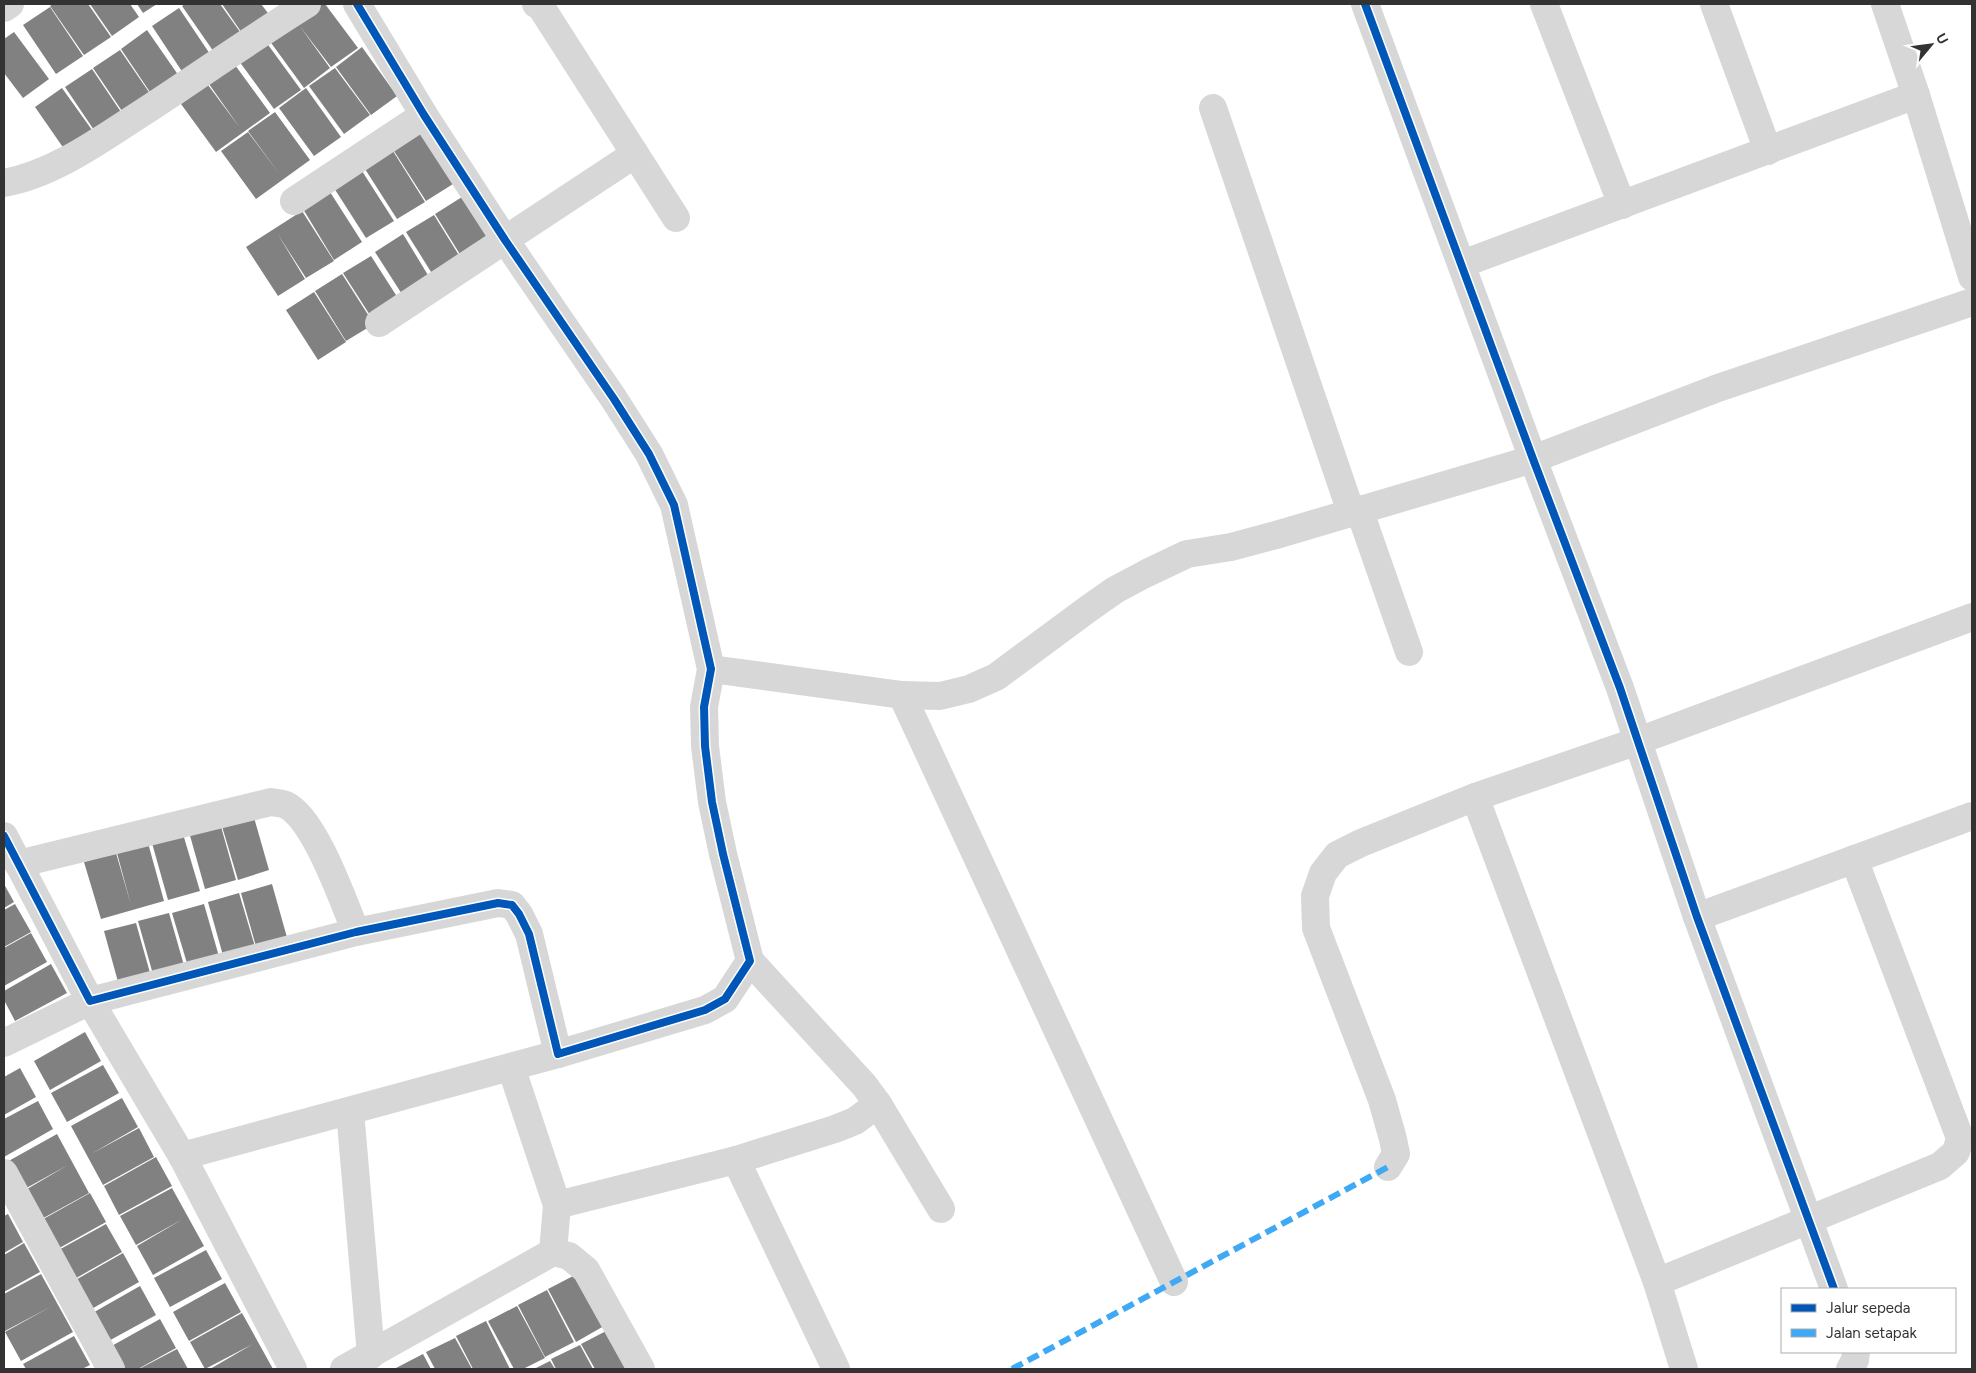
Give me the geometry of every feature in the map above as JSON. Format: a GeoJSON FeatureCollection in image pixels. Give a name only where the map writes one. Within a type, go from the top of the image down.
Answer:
{"type":"FeatureCollection","features":[{"type":"Feature","properties":{"kind":"street"},"geometry":{"type":"LineString","coordinates":[[4,8],[10,4]]}},
{"type":"Feature","properties":{"kind":"street"},"geometry":{"type":"LineString","coordinates":[[357,4],[424,115],[505,240],[614,398],[649,454],[674,505],[711,669],[704,707],[705,746],[711,793],[723,854],[750,961],[864,1085],[878,1104],[941,1208]]}},
{"type":"Feature","properties":{"kind":"street"},"geometry":{"type":"LineString","coordinates":[[536,4],[541,8],[676,218]]}},
{"type":"Feature","properties":{"kind":"street"},"geometry":{"type":"LineString","coordinates":[[1365,4],[1533,459],[1620,688],[1697,917],[1834,1288]]}},
{"type":"Feature","properties":{"kind":"street"},"geometry":{"type":"LineString","coordinates":[[1544,4],[1622,204]]}},
{"type":"Feature","properties":{"kind":"street"},"geometry":{"type":"LineString","coordinates":[[1714,4],[1768,151]]}},
{"type":"Feature","properties":{"kind":"street"},"geometry":{"type":"LineString","coordinates":[[1885,4],[1916,95],[1971,272]]}},
{"type":"Feature","properties":{"kind":"street"},"geometry":{"type":"LineString","coordinates":[[4,183],[43,171],[98,141],[293,8]]}},
{"type":"Feature","properties":{"kind":"street"},"geometry":{"type":"LineString","coordinates":[[1462,264],[1916,95]]}},
{"type":"Feature","properties":{"kind":"street"},"geometry":{"type":"LineString","coordinates":[[1213,108],[1355,511],[1409,652]]}},
{"type":"Feature","properties":{"kind":"street"},"geometry":{"type":"LineString","coordinates":[[294,201],[424,115]]}},
{"type":"Feature","properties":{"kind":"street"},"geometry":{"type":"LineString","coordinates":[[379,323],[635,154]]}},
{"type":"Feature","properties":{"kind":"street"},"geometry":{"type":"LineString","coordinates":[[711,669],[902,695],[940,696],[969,690],[996,677],[1088,608],[1116,590],[1187,554],[1231,546],[1533,459],[1718,388],[1972,302]]}},
{"type":"Feature","properties":{"kind":"street"},"geometry":{"type":"LineString","coordinates":[[1388,1167],[1396,1154],[1382,1100],[1316,928],[1314,896],[1323,874],[1337,856],[1361,843],[1475,797],[1638,741],[1972,616]]}},
{"type":"Feature","properties":{"kind":"street"},"geometry":{"type":"LineString","coordinates":[[902,695],[1174,1282]]}},
{"type":"Feature","properties":{"kind":"street"},"geometry":{"type":"LineString","coordinates":[[1475,797],[1657,1282],[1684,1369]]}},
{"type":"Feature","properties":{"kind":"street"},"geometry":{"type":"LineString","coordinates":[[18,864],[271,802],[286,804],[301,818],[316,839],[356,932]]}},
{"type":"Feature","properties":{"kind":"street"},"geometry":{"type":"LineString","coordinates":[[1697,917],[1972,816]]}},
{"type":"Feature","properties":{"kind":"street"},"geometry":{"type":"LineString","coordinates":[[4,836],[90,1001],[182,1156],[293,1369]]}},
{"type":"Feature","properties":{"kind":"street"},"geometry":{"type":"LineString","coordinates":[[1657,1282],[1808,1218],[1940,1166],[1952,1157],[1959,1146],[1960,1138],[1854,860]]}},
{"type":"Feature","properties":{"kind":"street"},"geometry":{"type":"LineString","coordinates":[[4,1043],[90,1001],[356,932],[498,903],[512,905],[529,934],[558,1054]]}},
{"type":"Feature","properties":{"kind":"street"},"geometry":{"type":"LineString","coordinates":[[182,1156],[511,1068],[705,1010],[725,999],[750,961]]}},
{"type":"Feature","properties":{"kind":"street"},"geometry":{"type":"LineString","coordinates":[[511,1068],[556,1205],[553,1252]]}},
{"type":"Feature","properties":{"kind":"street"},"geometry":{"type":"LineString","coordinates":[[556,1205],[736,1160],[835,1128],[855,1120],[878,1104]]}},
{"type":"Feature","properties":{"kind":"street"},"geometry":{"type":"LineString","coordinates":[[350,1111],[371,1355]]}},
{"type":"Feature","properties":{"kind":"street"},"geometry":{"type":"LineString","coordinates":[[736,1160],[836,1369]]}},
{"type":"Feature","properties":{"kind":"street"},"geometry":{"type":"LineString","coordinates":[[4,1173],[111,1369]]}},
{"type":"Feature","properties":{"kind":"street"},"geometry":{"type":"LineString","coordinates":[[344,1369],[553,1252],[569,1256],[586,1270],[641,1369]]}},
{"type":"Feature","properties":{"kind":"street"},"geometry":{"type":"LineString","coordinates":[[1850,1369],[1856,1360],[1856,1353]]}},
{"type":"Feature","properties":{"kind":"building"},"geometry":{"type":"Polygon","coordinates":[[[53,4],[88,4],[111,37],[84,55],[50,6],[53,4]]]}},
{"type":"Feature","properties":{"kind":"building"},"geometry":{"type":"Polygon","coordinates":[[[90,4],[130,4],[139,17],[112,36],[90,4]]]}},
{"type":"Feature","properties":{"kind":"building"},"geometry":{"type":"Polygon","coordinates":[[[137,4],[157,4],[143,13],[137,4]]]}},
{"type":"Feature","properties":{"kind":"building"},"geometry":{"type":"Polygon","coordinates":[[[185,4],[220,4],[243,36],[216,55],[182,6],[185,4]]]}},
{"type":"Feature","properties":{"kind":"building"},"geometry":{"type":"Polygon","coordinates":[[[222,4],[261,4],[271,17],[244,36],[222,4]]]}},
{"type":"Feature","properties":{"kind":"building"},"geometry":{"type":"Polygon","coordinates":[[[318,4],[325,4],[358,48],[331,67],[299,25],[330,68],[304,88],[269,40],[318,4]]]}},
{"type":"Feature","properties":{"kind":"building"},"geometry":{"type":"Polygon","coordinates":[[[50,7],[83,56],[56,74],[23,25],[50,7]]]}},
{"type":"Feature","properties":{"kind":"building"},"geometry":{"type":"Polygon","coordinates":[[[179,8],[212,57],[185,76],[152,26],[179,8]]]}},
{"type":"Feature","properties":{"kind":"building"},"geometry":{"type":"Polygon","coordinates":[[[147,30],[181,79],[154,98],[121,49],[147,30]]]}},
{"type":"Feature","properties":{"kind":"building"},"geometry":{"type":"Polygon","coordinates":[[[14,32],[49,79],[23,98],[4,73],[4,39],[14,32]]]}},
{"type":"Feature","properties":{"kind":"building"},"geometry":{"type":"Polygon","coordinates":[[[266,42],[301,90],[274,109],[239,61],[266,42]]]}},
{"type":"Feature","properties":{"kind":"building"},"geometry":{"type":"Polygon","coordinates":[[[362,47],[397,96],[371,115],[336,67],[362,47]]]}},
{"type":"Feature","properties":{"kind":"building"},"geometry":{"type":"Polygon","coordinates":[[[120,50],[153,98],[126,117],[93,68],[120,50]]]}},
{"type":"Feature","properties":{"kind":"building"},"geometry":{"type":"Polygon","coordinates":[[[235,65],[270,113],[216,152],[181,104],[208,85],[240,128],[209,84],[235,65]]]}},
{"type":"Feature","properties":{"kind":"building"},"geometry":{"type":"Polygon","coordinates":[[[335,68],[370,115],[344,134],[309,86],[335,68]]]}},
{"type":"Feature","properties":{"kind":"building"},"geometry":{"type":"Polygon","coordinates":[[[92,69],[125,118],[98,136],[65,87],[92,69]]]}},
{"type":"Feature","properties":{"kind":"building"},"geometry":{"type":"Polygon","coordinates":[[[62,88],[97,137],[69,156],[35,107],[62,88]]]}},
{"type":"Feature","properties":{"kind":"building"},"geometry":{"type":"Polygon","coordinates":[[[306,88],[341,137],[314,156],[279,108],[306,88]]]}},
{"type":"Feature","properties":{"kind":"building"},"geometry":{"type":"Polygon","coordinates":[[[275,112],[310,160],[256,199],[221,151],[248,132],[281,176],[248,131],[275,112]]]}},
{"type":"Feature","properties":{"kind":"building"},"geometry":{"type":"Polygon","coordinates":[[[422,133],[453,184],[426,201],[394,151],[422,133]]]}},
{"type":"Feature","properties":{"kind":"building"},"geometry":{"type":"Polygon","coordinates":[[[393,151],[425,202],[397,219],[365,169],[393,151]]]}},
{"type":"Feature","properties":{"kind":"building"},"geometry":{"type":"Polygon","coordinates":[[[362,171],[394,221],[366,238],[334,188],[362,171]]]}},
{"type":"Feature","properties":{"kind":"building"},"geometry":{"type":"Polygon","coordinates":[[[330,192],[362,242],[334,260],[303,209],[330,192]]]}},
{"type":"Feature","properties":{"kind":"building"},"geometry":{"type":"Polygon","coordinates":[[[462,197],[494,246],[466,264],[435,214],[462,197]]]}},
{"type":"Feature","properties":{"kind":"building"},"geometry":{"type":"Polygon","coordinates":[[[302,211],[334,261],[306,278],[277,233],[305,279],[278,296],[246,247],[302,211]]]}},
{"type":"Feature","properties":{"kind":"building"},"geometry":{"type":"Polygon","coordinates":[[[434,215],[465,265],[438,283],[406,232],[434,215]]]}},
{"type":"Feature","properties":{"kind":"building"},"geometry":{"type":"Polygon","coordinates":[[[403,234],[434,285],[407,302],[375,252],[403,234]]]}},
{"type":"Feature","properties":{"kind":"building"},"geometry":{"type":"Polygon","coordinates":[[[371,256],[403,306],[375,323],[343,273],[371,256]]]}},
{"type":"Feature","properties":{"kind":"building"},"geometry":{"type":"Polygon","coordinates":[[[342,274],[374,324],[346,341],[315,291],[342,274]]]}},
{"type":"Feature","properties":{"kind":"building"},"geometry":{"type":"Polygon","coordinates":[[[314,292],[346,342],[318,360],[286,310],[314,292]]]}},
{"type":"Feature","properties":{"kind":"building"},"geometry":{"type":"Polygon","coordinates":[[[253,814],[269,870],[238,880],[221,823],[253,814]]]}},
{"type":"Feature","properties":{"kind":"building"},"geometry":{"type":"Polygon","coordinates":[[[220,823],[236,880],[205,889],[189,832],[220,823]]]}},
{"type":"Feature","properties":{"kind":"building"},"geometry":{"type":"Polygon","coordinates":[[[183,834],[200,891],[168,900],[152,843],[183,834]]]}},
{"type":"Feature","properties":{"kind":"building"},"geometry":{"type":"Polygon","coordinates":[[[148,843],[164,901],[101,919],[84,862],[116,853],[131,905],[117,853],[148,843]]]}},
{"type":"Feature","properties":{"kind":"building"},"geometry":{"type":"Polygon","coordinates":[[[4,884],[14,902],[4,908],[4,884]]]}},
{"type":"Feature","properties":{"kind":"building"},"geometry":{"type":"Polygon","coordinates":[[[272,884],[288,941],[257,950],[241,893],[272,884]]]}},
{"type":"Feature","properties":{"kind":"building"},"geometry":{"type":"Polygon","coordinates":[[[239,893],[256,950],[224,959],[208,902],[239,893]]]}},
{"type":"Feature","properties":{"kind":"building"},"geometry":{"type":"Polygon","coordinates":[[[15,904],[31,932],[4,947],[4,910],[15,904]]]}},
{"type":"Feature","properties":{"kind":"building"},"geometry":{"type":"Polygon","coordinates":[[[204,904],[220,960],[189,970],[172,913],[204,904]]]}},
{"type":"Feature","properties":{"kind":"building"},"geometry":{"type":"Polygon","coordinates":[[[169,913],[185,969],[154,978],[138,921],[169,913]]]}},
{"type":"Feature","properties":{"kind":"building"},"geometry":{"type":"Polygon","coordinates":[[[136,923],[152,980],[120,989],[104,931],[136,923]]]}},
{"type":"Feature","properties":{"kind":"building"},"geometry":{"type":"Polygon","coordinates":[[[31,933],[47,962],[4,986],[4,948],[31,933]]]}},
{"type":"Feature","properties":{"kind":"building"},"geometry":{"type":"Polygon","coordinates":[[[51,964],[67,993],[15,1021],[4,1000],[4,991],[51,964]]]}},
{"type":"Feature","properties":{"kind":"building"},"geometry":{"type":"Polygon","coordinates":[[[85,1032],[101,1061],[50,1090],[34,1061],[85,1032]]]}},
{"type":"Feature","properties":{"kind":"building"},"geometry":{"type":"Polygon","coordinates":[[[103,1065],[119,1093],[67,1122],[51,1093],[103,1065]]]}},
{"type":"Feature","properties":{"kind":"building"},"geometry":{"type":"Polygon","coordinates":[[[20,1068],[36,1097],[4,1115],[4,1077],[20,1068]]]}},
{"type":"Feature","properties":{"kind":"building"},"geometry":{"type":"Polygon","coordinates":[[[122,1098],[138,1127],[91,1154],[139,1128],[154,1157],[103,1185],[71,1126],[122,1098]]]}},
{"type":"Feature","properties":{"kind":"building"},"geometry":{"type":"Polygon","coordinates":[[[38,1101],[53,1129],[4,1157],[4,1119],[38,1101]]]}},
{"type":"Feature","properties":{"kind":"building"},"geometry":{"type":"Polygon","coordinates":[[[57,1134],[89,1193],[38,1221],[22,1192],[68,1165],[21,1191],[5,1163],[57,1134]]]}},
{"type":"Feature","properties":{"kind":"building"},"geometry":{"type":"Polygon","coordinates":[[[156,1157],[172,1186],[119,1215],[104,1186],[156,1157]]]}},
{"type":"Feature","properties":{"kind":"building"},"geometry":{"type":"Polygon","coordinates":[[[172,1188],[204,1246],[153,1275],[137,1246],[183,1219],[136,1245],[120,1216],[172,1188]]]}},
{"type":"Feature","properties":{"kind":"building"},"geometry":{"type":"Polygon","coordinates":[[[90,1193],[106,1222],[54,1251],[38,1222],[90,1193]]]}},
{"type":"Feature","properties":{"kind":"building"},"geometry":{"type":"Polygon","coordinates":[[[8,1214],[23,1242],[4,1253],[4,1216],[8,1214]]]}},
{"type":"Feature","properties":{"kind":"building"},"geometry":{"type":"Polygon","coordinates":[[[106,1224],[122,1252],[71,1281],[55,1252],[106,1224]]]}},
{"type":"Feature","properties":{"kind":"building"},"geometry":{"type":"Polygon","coordinates":[[[24,1243],[40,1272],[4,1292],[4,1255],[24,1243]]]}},
{"type":"Feature","properties":{"kind":"building"},"geometry":{"type":"Polygon","coordinates":[[[206,1250],[222,1279],[170,1307],[154,1278],[206,1250]]]}},
{"type":"Feature","properties":{"kind":"building"},"geometry":{"type":"Polygon","coordinates":[[[123,1253],[139,1282],[88,1311],[72,1282],[123,1253]]]}},
{"type":"Feature","properties":{"kind":"building"},"geometry":{"type":"Polygon","coordinates":[[[41,1274],[73,1332],[21,1361],[5,1332],[52,1306],[5,1331],[4,1294],[41,1274]]]}},
{"type":"Feature","properties":{"kind":"building"},"geometry":{"type":"Polygon","coordinates":[[[577,1274],[604,1326],[576,1342],[548,1289],[577,1274]]]}},
{"type":"Feature","properties":{"kind":"building"},"geometry":{"type":"Polygon","coordinates":[[[225,1283],[241,1312],[189,1341],[173,1312],[225,1283]]]}},
{"type":"Feature","properties":{"kind":"building"},"geometry":{"type":"Polygon","coordinates":[[[140,1286],[156,1315],[105,1343],[89,1315],[140,1286]]]}},
{"type":"Feature","properties":{"kind":"building"},"geometry":{"type":"Polygon","coordinates":[[[547,1290],[574,1342],[545,1357],[518,1305],[547,1290]]]}},
{"type":"Feature","properties":{"kind":"building"},"geometry":{"type":"Polygon","coordinates":[[[517,1306],[545,1358],[523,1369],[514,1369],[488,1321],[517,1306]]]}},
{"type":"Feature","properties":{"kind":"building"},"geometry":{"type":"Polygon","coordinates":[[[242,1313],[273,1369],[210,1369],[253,1344],[205,1369],[190,1342],[242,1313]]]}},
{"type":"Feature","properties":{"kind":"building"},"geometry":{"type":"Polygon","coordinates":[[[160,1319],[176,1348],[138,1369],[120,1369],[108,1348],[160,1319]]]}},
{"type":"Feature","properties":{"kind":"building"},"geometry":{"type":"Polygon","coordinates":[[[486,1321],[510,1369],[473,1369],[456,1336],[486,1321]]]}},
{"type":"Feature","properties":{"kind":"building"},"geometry":{"type":"Polygon","coordinates":[[[610,1329],[631,1369],[595,1369],[581,1344],[610,1329]]]}},
{"type":"Feature","properties":{"kind":"building"},"geometry":{"type":"Polygon","coordinates":[[[74,1336],[90,1365],[82,1369],[26,1369],[23,1364],[74,1336]]]}},
{"type":"Feature","properties":{"kind":"building"},"geometry":{"type":"Polygon","coordinates":[[[455,1338],[472,1369],[435,1369],[426,1352],[455,1338]]]}},
{"type":"Feature","properties":{"kind":"building"},"geometry":{"type":"Polygon","coordinates":[[[580,1345],[593,1369],[556,1369],[551,1359],[580,1345]]]}},
{"type":"Feature","properties":{"kind":"building"},"geometry":{"type":"Polygon","coordinates":[[[177,1349],[188,1369],[139,1369],[177,1349]]]}},
{"type":"Feature","properties":{"kind":"building"},"geometry":{"type":"Polygon","coordinates":[[[423,1354],[431,1369],[394,1369],[423,1354]]]}},
{"type":"Feature","properties":{"kind":"building"},"geometry":{"type":"Polygon","coordinates":[[[550,1361],[555,1369],[534,1369],[550,1361]]]}},
{"type":"Feature","properties":{"kind":"marked path"},"geometry":{"type":"LineString","coordinates":[[1012,1369],[1388,1167]]}},
{"type":"Feature","properties":{"kind":"cycle path"},"geometry":{"type":"LineString","coordinates":[[4,836],[90,1001],[356,932],[498,903],[512,905],[529,934],[558,1054],[705,1010],[725,999],[750,961],[712,802],[705,746],[704,707],[711,669],[674,505],[649,454],[614,399],[505,240],[424,115],[357,4]]}},
{"type":"Feature","properties":{"kind":"cycle path"},"geometry":{"type":"LineString","coordinates":[[1365,4],[1533,459],[1620,688],[1697,917],[1834,1288]]}}]}
